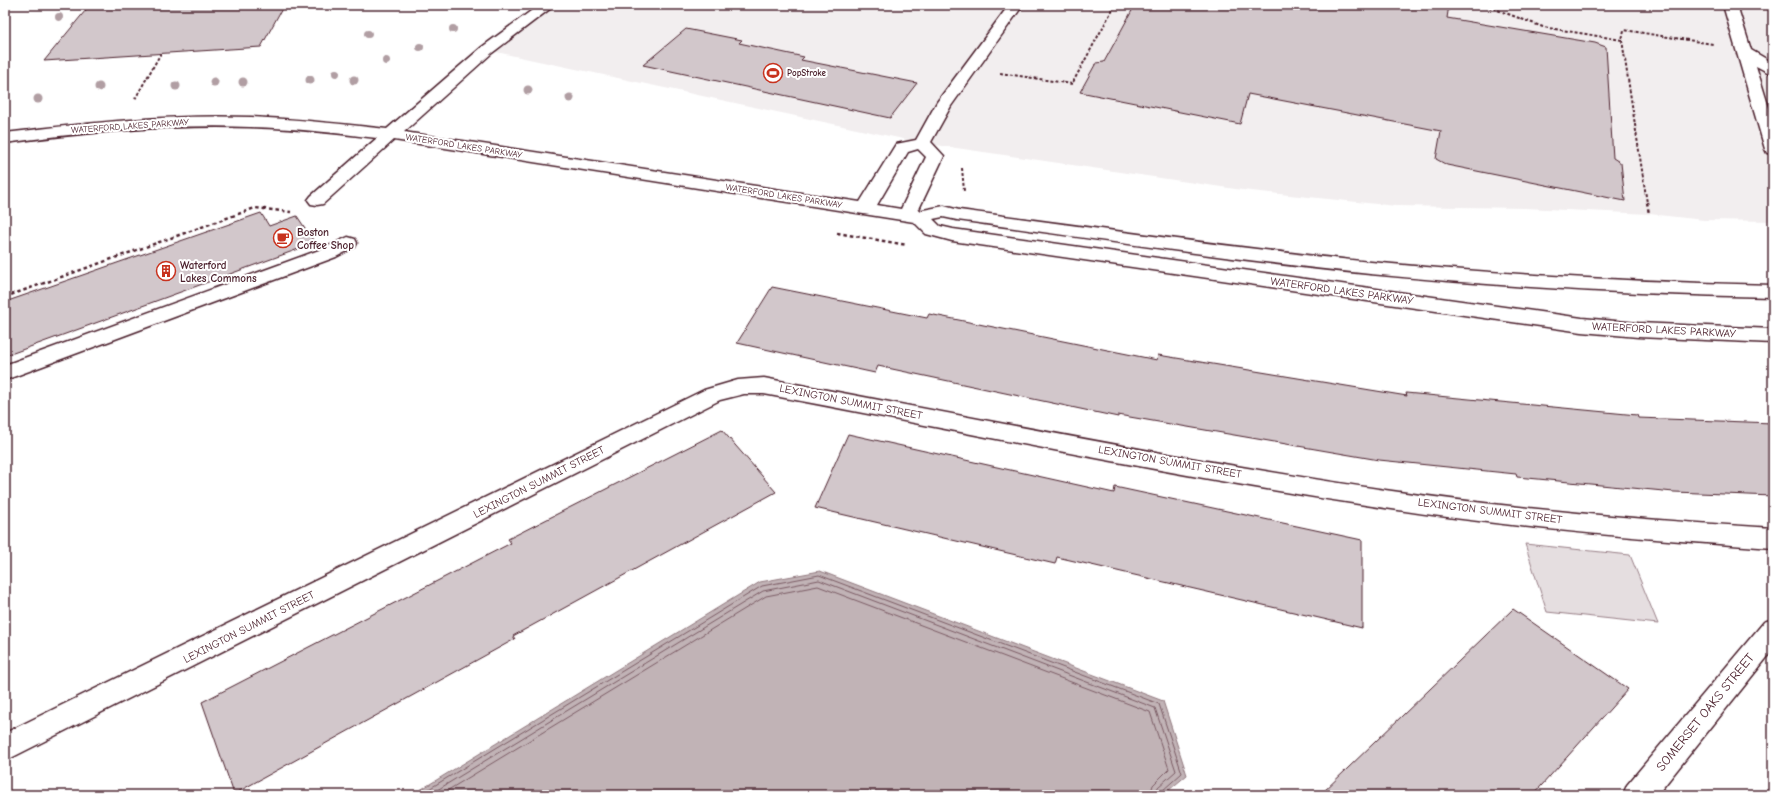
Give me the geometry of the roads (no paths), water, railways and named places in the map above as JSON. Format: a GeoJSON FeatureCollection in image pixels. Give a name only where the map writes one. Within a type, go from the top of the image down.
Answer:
{"type":"FeatureCollection","features":[{"type":"Feature","properties":{"kind":"street"},"geometry":{"type":"LineString","coordinates":[[317,200],[487,50],[548,5]]}},
{"type":"Feature","properties":{"kind":"street"},"geometry":{"type":"LineString","coordinates":[[866,208],[902,148],[922,143],[943,105],[1016,5]]}},
{"type":"Feature","properties":{"kind":"street"},"geometry":{"type":"LineString","coordinates":[[1730,5],[1773,149]]}},
{"type":"Feature","properties":{"kind":"street"},"geometry":{"type":"LineString","coordinates":[[1743,52],[1773,70]]}},
{"type":"Feature","properties":{"kind":"street","name":"WATERFORD LAKES PARKWAY"},"geometry":{"type":"LineString","coordinates":[[5,138],[108,126],[185,122],[251,122],[306,126],[390,135],[913,216],[944,211],[957,215],[1235,252],[1456,275],[1567,283],[1773,291]]}},
{"type":"Feature","properties":{"kind":"street"},"geometry":{"type":"LineString","coordinates":[[913,216],[935,156],[922,143]]}},
{"type":"Feature","properties":{"kind":"street","name":"WATERFORD LAKES PARKWAY"},"geometry":{"type":"LineString","coordinates":[[913,216],[933,230],[952,235],[1529,319],[1638,330],[1773,336]]}},
{"type":"Feature","properties":{"kind":"street"},"geometry":{"type":"LineString","coordinates":[[5,373],[329,253],[348,243]]}},
{"type":"Feature","properties":{"kind":"street","name":"LEXINGTON SUMMIT STREET"},"geometry":{"type":"LineString","coordinates":[[5,748],[705,398],[730,389],[748,385],[764,386],[1170,462],[1386,499],[1588,523],[1773,538]]}},
{"type":"Feature","properties":{"kind":"street","name":"SOMERSET OAKS STREET"},"geometry":{"type":"LineString","coordinates":[[1638,795],[1773,630]]}},
{"type":"Feature","properties":{"kind":"water"},"geometry":{"type":"Polygon","coordinates":[[[820,571],[1163,701],[1187,775],[1163,795],[412,795],[760,582],[820,571]]]}},
{"type":"Feature","properties":{"kind":"place","name":"PopStroke"},"geometry":{"type":"Point","coordinates":[773,73]}},
{"type":"Feature","properties":{"kind":"place","name":"Boston Coffee Shop"},"geometry":{"type":"Point","coordinates":[283,238]}},
{"type":"Feature","properties":{"kind":"place","name":"Waterford Lakes Commons"},"geometry":{"type":"Point","coordinates":[166,271]}}]}
